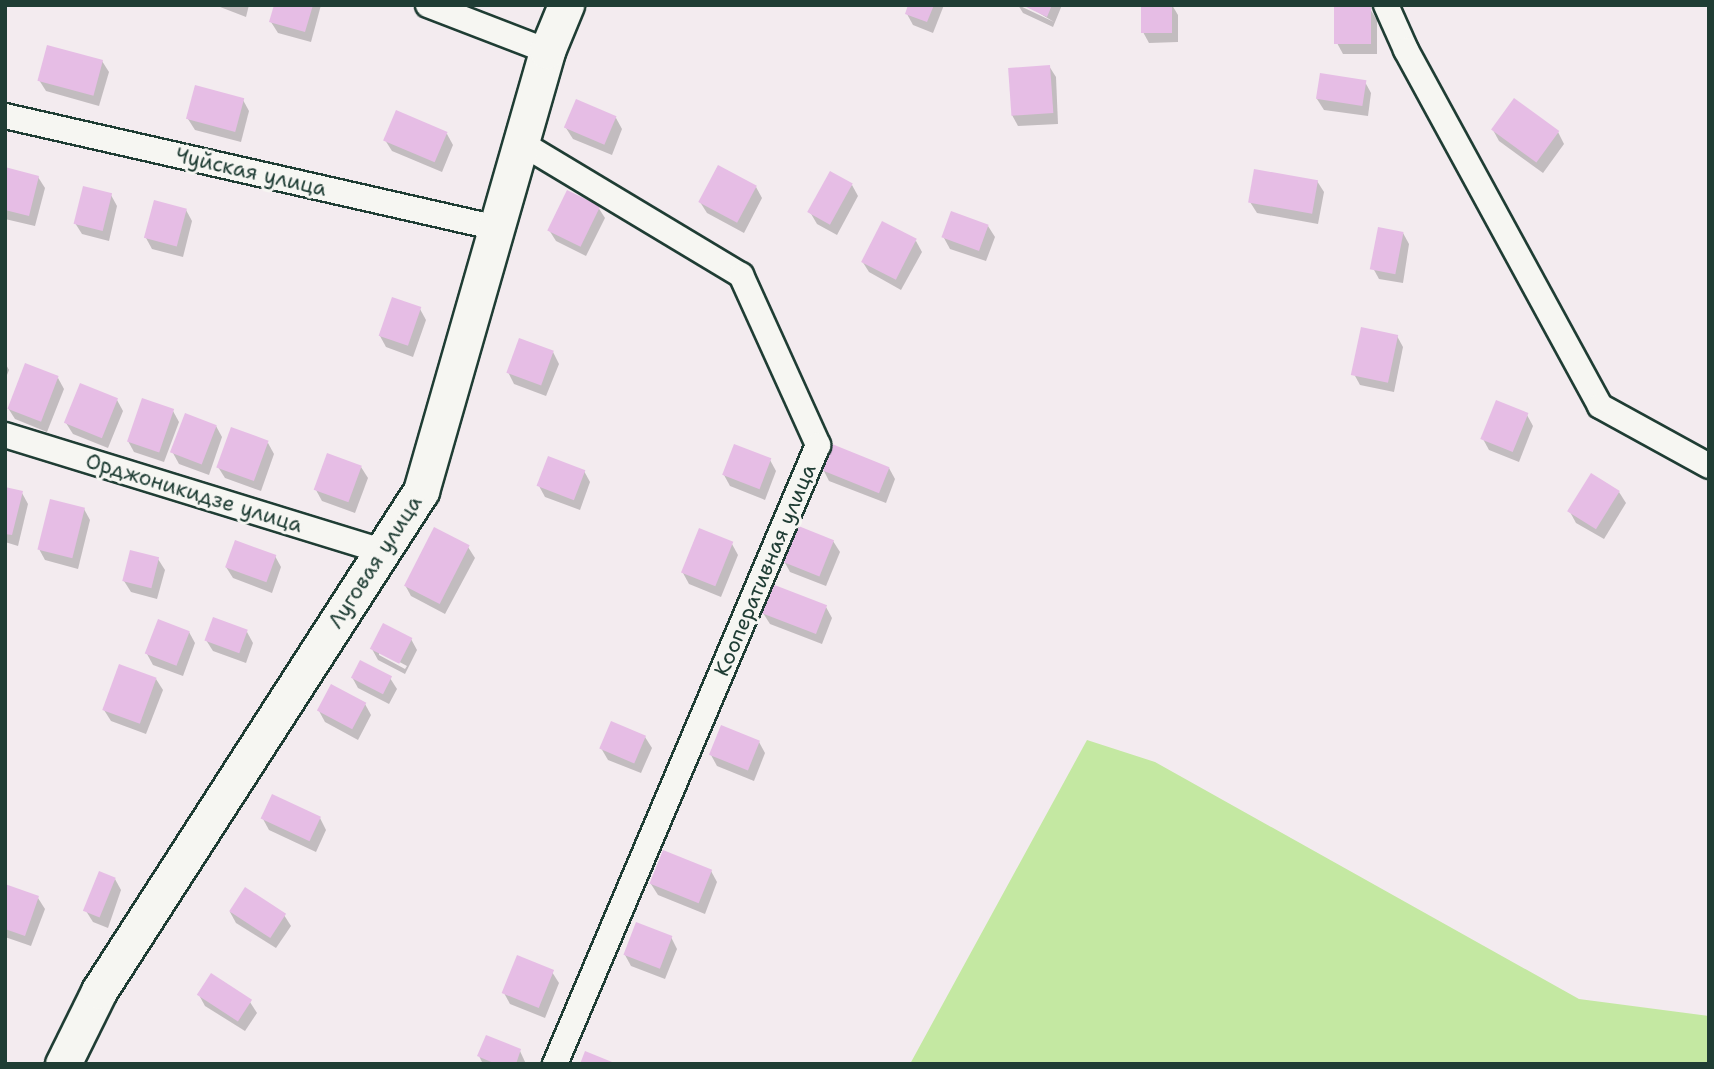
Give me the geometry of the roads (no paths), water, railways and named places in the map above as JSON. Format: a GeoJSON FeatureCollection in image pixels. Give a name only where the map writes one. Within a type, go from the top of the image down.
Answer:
{"type":"FeatureCollection","features":[{"type":"Feature","properties":{"kind":"street"},"geometry":{"type":"LineString","coordinates":[[428,5],[547,51]]}},
{"type":"Feature","properties":{"kind":"street","name":"Луговая улица"},"geometry":{"type":"LineString","coordinates":[[63,1064],[99,991],[421,491],[547,51],[566,5]]}},
{"type":"Feature","properties":{"kind":"street"},"geometry":{"type":"LineString","coordinates":[[1386,5],[1406,50],[1600,406],[1709,466]]}},
{"type":"Feature","properties":{"kind":"street","name":"Чуйская улица"},"geometry":{"type":"LineString","coordinates":[[5,116],[497,228]]}},
{"type":"Feature","properties":{"kind":"street","name":"Кооперативная улица"},"geometry":{"type":"LineString","coordinates":[[521,143],[741,275],[818,445],[555,1064]]}},
{"type":"Feature","properties":{"kind":"street","name":"Орджоникидзе улица"},"geometry":{"type":"LineString","coordinates":[[5,435],[383,551]]}}]}
